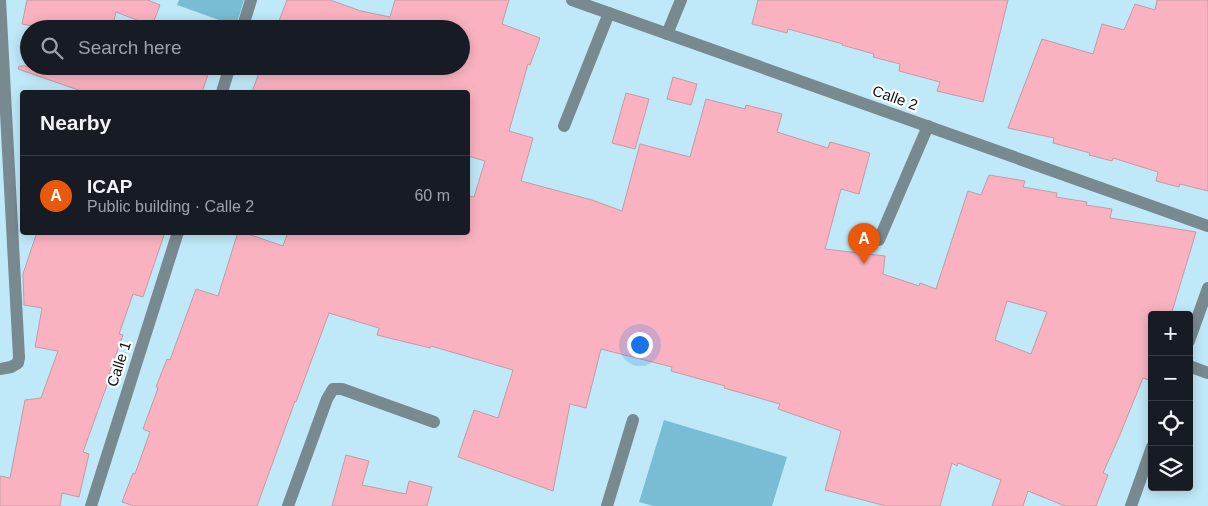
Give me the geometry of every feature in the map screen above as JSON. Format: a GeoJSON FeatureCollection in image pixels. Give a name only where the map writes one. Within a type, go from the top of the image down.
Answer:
{"type":"FeatureCollection","features":[{"type":"Feature","properties":{"kind":"street"},"geometry":{"type":"LineString","coordinates":[[0,0],[19,357],[18,363],[11,367],[0,369]]}},
{"type":"Feature","properties":{"kind":"street"},"geometry":{"type":"LineString","coordinates":[[245,20],[251,0]]}},
{"type":"Feature","properties":{"kind":"street","name":"Calle 2"},"geometry":{"type":"LineString","coordinates":[[572,0],[1208,226]]}},
{"type":"Feature","properties":{"kind":"street"},"geometry":{"type":"LineString","coordinates":[[667,34],[681,0]]}},
{"type":"Feature","properties":{"kind":"street"},"geometry":{"type":"LineString","coordinates":[[564,126],[610,13]]}},
{"type":"Feature","properties":{"kind":"street"},"geometry":{"type":"LineString","coordinates":[[223,90],[227,75]]}},
{"type":"Feature","properties":{"kind":"street"},"geometry":{"type":"LineString","coordinates":[[879,240],[928,126]]}},
{"type":"Feature","properties":{"kind":"street","name":"Calle 1"},"geometry":{"type":"LineString","coordinates":[[91,506],[177,235]]}},
{"type":"Feature","properties":{"kind":"street"},"geometry":{"type":"LineString","coordinates":[[1193,331],[1208,288]]}},
{"type":"Feature","properties":{"kind":"street"},"geometry":{"type":"LineString","coordinates":[[1193,367],[1208,373]]}},
{"type":"Feature","properties":{"kind":"street"},"geometry":{"type":"LineString","coordinates":[[288,506],[327,399],[333,390],[342,389],[434,422]]}},
{"type":"Feature","properties":{"kind":"street"},"geometry":{"type":"LineString","coordinates":[[607,506],[633,420]]}},
{"type":"Feature","properties":{"kind":"street"},"geometry":{"type":"LineString","coordinates":[[1131,506],[1148,458]]}},
{"type":"Feature","properties":{"kind":"shaded area"},"geometry":{"type":"Polygon","coordinates":[[[179,0],[244,0],[238,20],[219,20],[177,5],[179,0]]]}},
{"type":"Feature","properties":{"kind":"shaded area"},"geometry":{"type":"Polygon","coordinates":[[[664,420],[787,457],[772,506],[653,506],[639,502],[664,420]]]}},
{"type":"Feature","properties":{"kind":"building"},"geometry":{"type":"Polygon","coordinates":[[[27,0],[148,0],[160,5],[154,20],[137,20],[116,12],[114,20],[23,20],[27,0]]]}},
{"type":"Feature","properties":{"kind":"building"},"geometry":{"type":"Polygon","coordinates":[[[287,0],[330,0],[361,11],[390,17],[395,0],[509,0],[502,24],[540,38],[530,65],[528,64],[509,131],[533,138],[521,181],[592,200],[622,211],[640,144],[690,157],[706,99],[745,109],[746,105],[782,114],[777,132],[828,148],[830,142],[870,153],[859,194],[841,189],[825,249],[885,256],[883,274],[919,286],[920,283],[936,289],[968,191],[981,195],[989,175],[1025,181],[1023,187],[1057,193],[1056,197],[1087,202],[1086,205],[1112,209],[1110,218],[1196,232],[1172,311],[1148,311],[1148,380],[1143,378],[1103,473],[1108,475],[1096,506],[1065,506],[1028,491],[1023,506],[992,506],[1001,480],[958,463],[957,466],[952,463],[940,506],[886,506],[825,490],[841,431],[778,409],[780,404],[671,371],[672,367],[601,349],[586,408],[570,404],[553,491],[458,457],[474,410],[498,418],[513,370],[431,346],[430,348],[377,335],[379,328],[329,313],[257,506],[134,506],[122,502],[133,473],[135,474],[150,432],[143,429],[158,388],[156,387],[167,359],[170,360],[196,289],[218,296],[237,235],[251,235],[283,246],[287,235],[470,235],[470,196],[474,197],[485,161],[470,157],[470,90],[253,90],[258,75],[470,75],[470,20],[279,20],[287,0]],[[1007,301],[995,340],[1031,354],[1047,312],[1007,301]]]}},
{"type":"Feature","properties":{"kind":"building"},"geometry":{"type":"Polygon","coordinates":[[[758,0],[1008,0],[983,102],[937,91],[940,82],[899,71],[900,64],[873,57],[874,54],[788,29],[787,33],[752,24],[758,0]]]}},
{"type":"Feature","properties":{"kind":"building"},"geometry":{"type":"Polygon","coordinates":[[[1157,0],[1208,0],[1208,191],[1180,184],[1179,187],[1156,181],[1158,172],[1113,158],[1112,161],[1089,155],[1090,153],[1053,143],[1054,138],[1008,128],[1042,39],[1093,54],[1102,24],[1124,30],[1135,4],[1155,10],[1157,0]]]}},
{"type":"Feature","properties":{"kind":"building"},"geometry":{"type":"Polygon","coordinates":[[[35,75],[208,75],[203,90],[78,90],[35,75]]]}},
{"type":"Feature","properties":{"kind":"building"},"geometry":{"type":"Polygon","coordinates":[[[673,77],[697,84],[691,105],[667,99],[673,77]]]}},
{"type":"Feature","properties":{"kind":"building"},"geometry":{"type":"Polygon","coordinates":[[[626,93],[649,99],[635,149],[612,143],[626,93]]]}},
{"type":"Feature","properties":{"kind":"building"},"geometry":{"type":"Polygon","coordinates":[[[36,235],[164,235],[143,297],[133,294],[119,334],[123,335],[83,452],[89,454],[79,497],[62,493],[60,506],[0,506],[0,476],[10,478],[25,400],[41,398],[58,351],[35,347],[42,308],[24,305],[23,274],[36,235]]]}},
{"type":"Feature","properties":{"kind":"building"},"geometry":{"type":"Polygon","coordinates":[[[346,455],[369,461],[362,485],[406,494],[409,481],[432,487],[427,506],[332,506],[346,455]]]}},
{"type":"Feature","properties":{"kind":"place","name":"ICAP"},"geometry":{"type":"Point","coordinates":[864,264]}}]}
